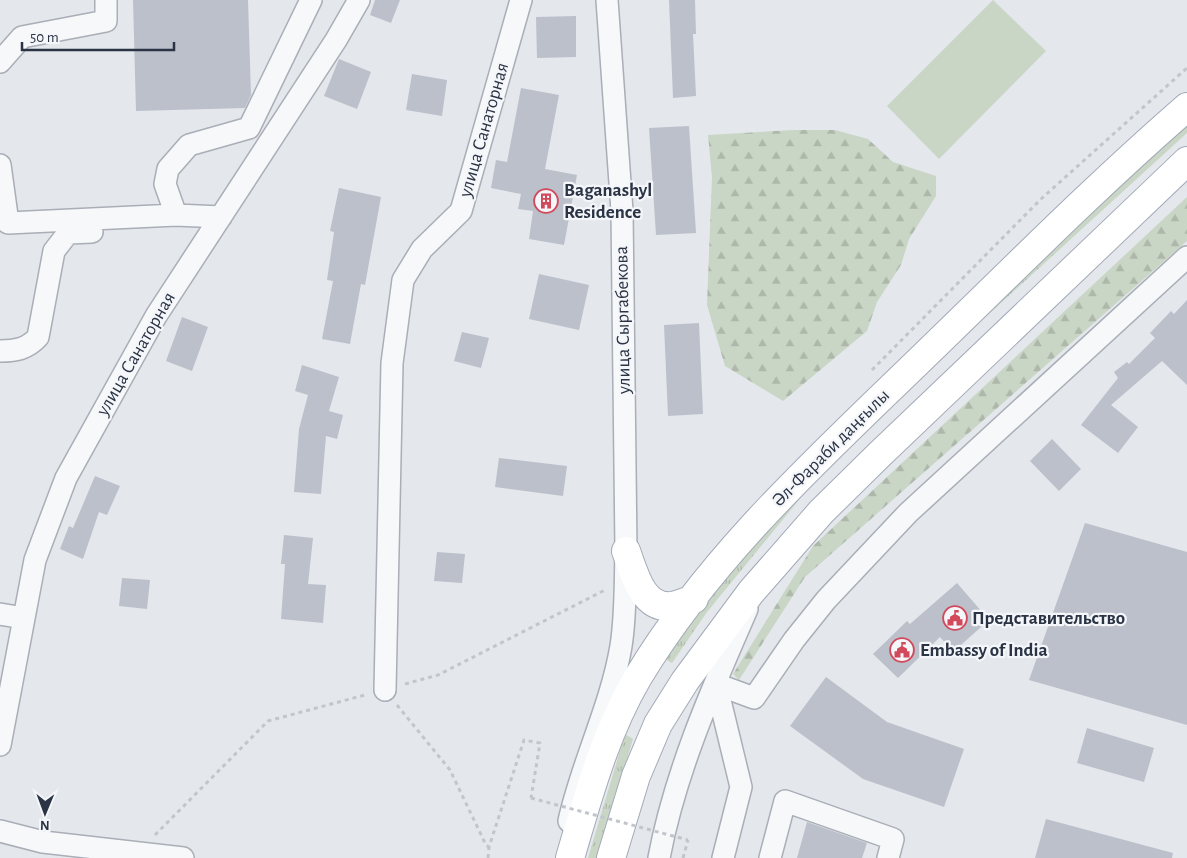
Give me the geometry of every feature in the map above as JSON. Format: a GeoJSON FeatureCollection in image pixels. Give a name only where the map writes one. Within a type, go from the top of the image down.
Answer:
{"type":"FeatureCollection","features":[{"type":"Feature","properties":{"kind":"main road","name":"Әл-Фараби даңғылы"},"geometry":{"type":"LineString","coordinates":[[570,858],[591,788],[616,718],[638,677],[694,599],[749,532],[814,463],[1068,217],[1187,107]]}},
{"type":"Feature","properties":{"kind":"main road"},"geometry":{"type":"LineString","coordinates":[[611,858],[636,776],[658,724],[713,641],[758,584],[821,512],[1187,161]]}},
{"type":"Feature","properties":{"kind":"main road"},"geometry":{"type":"LineString","coordinates":[[626,552],[647,598],[657,604],[671,606],[694,599]]}},
{"type":"Feature","properties":{"kind":"street"},"geometry":{"type":"LineString","coordinates":[[0,62],[22,37],[106,21],[106,0]]}},
{"type":"Feature","properties":{"kind":"street"},"geometry":{"type":"LineString","coordinates":[[168,216],[165,184],[168,169],[189,145],[249,128],[311,0]]}},
{"type":"Feature","properties":{"kind":"street","name":"улица Санаторная"},"geometry":{"type":"LineString","coordinates":[[0,745],[35,560],[66,478],[156,316],[336,40],[358,0]]}},
{"type":"Feature","properties":{"kind":"street","name":"улица Санаторная"},"geometry":{"type":"LineString","coordinates":[[385,690],[392,363],[402,280],[422,249],[461,211],[521,0]]}},
{"type":"Feature","properties":{"kind":"street","name":"улица Сыргабекова"},"geometry":{"type":"LineString","coordinates":[[562,858],[575,792],[608,695],[621,646],[626,552],[622,210],[607,0]]}},
{"type":"Feature","properties":{"kind":"street"},"geometry":{"type":"LineString","coordinates":[[0,165],[8,223],[168,216],[221,217]]}},
{"type":"Feature","properties":{"kind":"street"},"geometry":{"type":"LineString","coordinates":[[0,351],[16,351],[30,345],[38,337],[54,251],[68,233],[112,231],[168,216]]}},
{"type":"Feature","properties":{"kind":"street"},"geometry":{"type":"LineString","coordinates":[[716,684],[754,698],[794,640],[826,600],[908,513],[1187,257]]}},
{"type":"Feature","properties":{"kind":"street"},"geometry":{"type":"LineString","coordinates":[[658,858],[663,833],[688,752],[758,584]]}},
{"type":"Feature","properties":{"kind":"street"},"geometry":{"type":"LineString","coordinates":[[0,614],[24,618]]}},
{"type":"Feature","properties":{"kind":"street"},"geometry":{"type":"LineString","coordinates":[[716,684],[741,787],[723,858]]}},
{"type":"Feature","properties":{"kind":"street"},"geometry":{"type":"LineString","coordinates":[[770,858],[785,801],[893,839],[888,858]]}},
{"type":"Feature","properties":{"kind":"street"},"geometry":{"type":"LineString","coordinates":[[0,831],[97,853],[138,853],[183,858]]}},
{"type":"Feature","properties":{"kind":"path"},"geometry":{"type":"LineString","coordinates":[[138,853],[268,720],[438,675],[608,589]]}},
{"type":"Feature","properties":{"kind":"path"},"geometry":{"type":"LineString","coordinates":[[385,690],[450,770],[486,845],[489,847]]}},
{"type":"Feature","properties":{"kind":"path"},"geometry":{"type":"LineString","coordinates":[[488,858],[489,847],[524,740],[540,743],[531,798],[688,840],[684,858]]}},
{"type":"Feature","properties":{"kind":"green space"},"geometry":{"type":"Polygon","coordinates":[[[993,0],[1046,51],[939,159],[887,106],[993,0]]]}},
{"type":"Feature","properties":{"kind":"green space"},"geometry":{"type":"Polygon","coordinates":[[[1187,120],[1187,133],[979,323],[808,489],[707,612],[672,663],[665,659],[703,608],[803,483],[1187,120]]]}},
{"type":"Feature","properties":{"kind":"green space"},"geometry":{"type":"Polygon","coordinates":[[[794,130],[835,130],[868,139],[893,162],[936,176],[936,196],[909,239],[901,265],[877,302],[867,331],[783,401],[725,366],[707,305],[712,177],[708,135],[794,130]]]}},
{"type":"Feature","properties":{"kind":"green space"},"geometry":{"type":"Polygon","coordinates":[[[1187,197],[1187,241],[805,577],[739,680],[733,674],[813,546],[1187,197]]]}},
{"type":"Feature","properties":{"kind":"green space"},"geometry":{"type":"Polygon","coordinates":[[[625,734],[633,739],[597,858],[588,858],[625,734]]]}},
{"type":"Feature","properties":{"kind":"building"},"geometry":{"type":"Polygon","coordinates":[[[133,0],[248,0],[251,95],[245,108],[136,111],[133,0]]]}},
{"type":"Feature","properties":{"kind":"building"},"geometry":{"type":"Polygon","coordinates":[[[375,0],[400,0],[391,23],[370,15],[375,0]]]}},
{"type":"Feature","properties":{"kind":"building"},"geometry":{"type":"Polygon","coordinates":[[[669,0],[695,0],[696,34],[693,34],[696,96],[673,98],[669,0]]]}},
{"type":"Feature","properties":{"kind":"building"},"geometry":{"type":"Polygon","coordinates":[[[576,16],[576,57],[537,58],[536,17],[576,16]]]}},
{"type":"Feature","properties":{"kind":"building"},"geometry":{"type":"Polygon","coordinates":[[[339,59],[371,72],[357,109],[324,96],[339,59]]]}},
{"type":"Feature","properties":{"kind":"building"},"geometry":{"type":"Polygon","coordinates":[[[412,74],[447,80],[442,116],[406,110],[412,74]]]}},
{"type":"Feature","properties":{"kind":"building"},"geometry":{"type":"Polygon","coordinates":[[[521,88],[559,95],[545,169],[577,175],[564,245],[529,239],[533,211],[518,209],[521,194],[491,188],[496,160],[507,162],[521,88]]]}},
{"type":"Feature","properties":{"kind":"building"},"geometry":{"type":"Polygon","coordinates":[[[689,126],[696,233],[656,235],[649,128],[689,126]]]}},
{"type":"Feature","properties":{"kind":"building"},"geometry":{"type":"Polygon","coordinates":[[[339,188],[381,197],[365,285],[361,284],[350,344],[322,339],[333,281],[327,280],[334,232],[330,231],[339,188]]]}},
{"type":"Feature","properties":{"kind":"building"},"geometry":{"type":"Polygon","coordinates":[[[539,274],[589,285],[579,330],[529,319],[539,274]]]}},
{"type":"Feature","properties":{"kind":"building"},"geometry":{"type":"Polygon","coordinates":[[[1187,300],[1187,385],[1162,361],[1111,405],[1138,427],[1118,453],[1081,425],[1118,378],[1114,372],[1127,362],[1129,364],[1155,338],[1150,333],[1171,311],[1174,314],[1187,300]]]}},
{"type":"Feature","properties":{"kind":"building"},"geometry":{"type":"Polygon","coordinates":[[[182,317],[208,327],[192,371],[166,361],[182,317]]]}},
{"type":"Feature","properties":{"kind":"building"},"geometry":{"type":"Polygon","coordinates":[[[699,323],[703,414],[668,416],[664,325],[699,323]]]}},
{"type":"Feature","properties":{"kind":"building"},"geometry":{"type":"Polygon","coordinates":[[[462,332],[489,338],[481,368],[454,361],[462,332]]]}},
{"type":"Feature","properties":{"kind":"building"},"geometry":{"type":"Polygon","coordinates":[[[302,365],[339,377],[329,411],[343,415],[337,439],[326,436],[321,494],[294,492],[299,429],[308,395],[295,391],[302,365]]]}},
{"type":"Feature","properties":{"kind":"building"},"geometry":{"type":"Polygon","coordinates":[[[1052,439],[1081,469],[1059,491],[1030,461],[1052,439]]]}},
{"type":"Feature","properties":{"kind":"building"},"geometry":{"type":"Polygon","coordinates":[[[499,458],[567,466],[563,496],[495,487],[499,458]]]}},
{"type":"Feature","properties":{"kind":"building"},"geometry":{"type":"Polygon","coordinates":[[[95,476],[120,486],[107,515],[99,512],[83,559],[60,549],[69,526],[73,528],[95,476]]]}},
{"type":"Feature","properties":{"kind":"building"},"geometry":{"type":"Polygon","coordinates":[[[1085,523],[1187,552],[1187,725],[1029,680],[1085,523]]]}},
{"type":"Feature","properties":{"kind":"building"},"geometry":{"type":"Polygon","coordinates":[[[284,535],[313,538],[308,584],[326,585],[323,623],[281,619],[285,564],[281,564],[284,535]]]}},
{"type":"Feature","properties":{"kind":"building"},"geometry":{"type":"Polygon","coordinates":[[[437,552],[465,554],[462,583],[434,581],[437,552]]]}},
{"type":"Feature","properties":{"kind":"building"},"geometry":{"type":"Polygon","coordinates":[[[122,578],[150,580],[147,609],[119,606],[122,578]]]}},
{"type":"Feature","properties":{"kind":"building"},"geometry":{"type":"Polygon","coordinates":[[[957,583],[989,620],[953,652],[940,637],[898,678],[873,654],[907,621],[910,624],[957,583]]]}},
{"type":"Feature","properties":{"kind":"building"},"geometry":{"type":"Polygon","coordinates":[[[826,677],[887,722],[964,749],[944,807],[863,779],[790,726],[826,677]]]}},
{"type":"Feature","properties":{"kind":"building"},"geometry":{"type":"Polygon","coordinates":[[[1087,728],[1154,748],[1144,782],[1077,763],[1087,728]]]}},
{"type":"Feature","properties":{"kind":"building"},"geometry":{"type":"Polygon","coordinates":[[[1046,819],[1173,853],[1172,858],[1035,858],[1046,819]]]}},
{"type":"Feature","properties":{"kind":"building"},"geometry":{"type":"Polygon","coordinates":[[[807,822],[867,843],[862,858],[797,858],[807,822]]]}},
{"type":"Feature","properties":{"kind":"place","name":"Baganashyl Residence"},"geometry":{"type":"Point","coordinates":[546,201]}},
{"type":"Feature","properties":{"kind":"place","name":"Представительство"},"geometry":{"type":"Point","coordinates":[955,618]}},
{"type":"Feature","properties":{"kind":"place","name":"Embassy of India"},"geometry":{"type":"Point","coordinates":[902,650]}}]}
